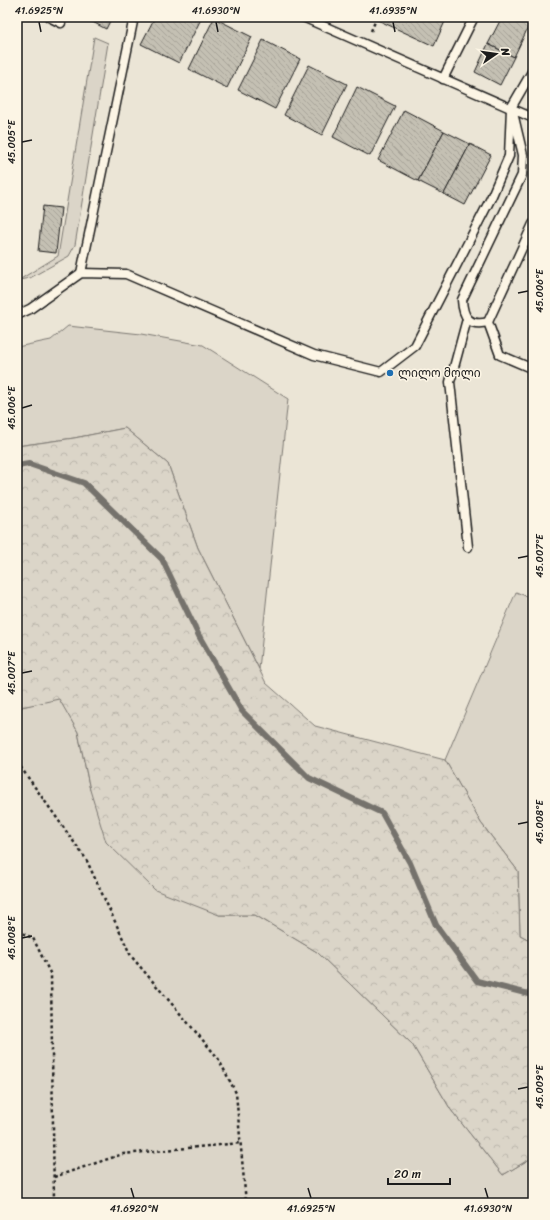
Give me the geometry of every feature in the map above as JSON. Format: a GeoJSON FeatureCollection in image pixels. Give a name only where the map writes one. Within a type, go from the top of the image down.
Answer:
{"type":"FeatureCollection","features":[{"type":"Feature","properties":{"kind":"lane"},"geometry":{"type":"LineString","coordinates":[[49,17],[60,23]]}},
{"type":"Feature","properties":{"kind":"lane"},"geometry":{"type":"LineString","coordinates":[[81,273],[134,17]]}},
{"type":"Feature","properties":{"kind":"lane"},"geometry":{"type":"LineString","coordinates":[[303,17],[533,118]]}},
{"type":"Feature","properties":{"kind":"lane"},"geometry":{"type":"LineString","coordinates":[[443,79],[474,17]]}},
{"type":"Feature","properties":{"kind":"lane"},"geometry":{"type":"LineString","coordinates":[[17,315],[30,309],[81,273],[126,274],[314,355],[382,372],[415,346],[491,198],[510,156],[511,108],[533,70]]}},
{"type":"Feature","properties":{"kind":"lane"},"geometry":{"type":"LineString","coordinates":[[488,322],[474,324],[468,319],[463,308],[462,300],[522,175],[523,155],[511,108]]}},
{"type":"Feature","properties":{"kind":"lane"},"geometry":{"type":"LineString","coordinates":[[533,224],[488,322],[500,355],[533,369]]}},
{"type":"Feature","properties":{"kind":"lane"},"geometry":{"type":"LineString","coordinates":[[468,319],[450,382],[468,548]]}},
{"type":"Feature","properties":{"kind":"path"},"geometry":{"type":"LineString","coordinates":[[17,762],[86,859],[131,956],[218,1058],[236,1093],[246,1203]]}},
{"type":"Feature","properties":{"kind":"path"},"geometry":{"type":"LineString","coordinates":[[17,931],[33,938],[51,975],[54,1203]]}},
{"type":"Feature","properties":{"kind":"path"},"geometry":{"type":"LineString","coordinates":[[54,1177],[123,1154],[241,1143]]}},
{"type":"Feature","properties":{"kind":"shaded area","name":"ლილო მოლი"},"geometry":{"type":"Polygon","coordinates":[[[17,17],[533,17],[533,599],[515,592],[445,760],[315,726],[266,683],[259,669],[288,399],[68,326],[51,340],[17,347],[17,17]]]}},
{"type":"Feature","properties":{"kind":"green space"},"geometry":{"type":"Polygon","coordinates":[[[94,37],[108,43],[75,245],[69,256],[30,278],[19,280],[58,256],[94,37]]]}},
{"type":"Feature","properties":{"kind":"green space"},"geometry":{"type":"Polygon","coordinates":[[[68,326],[141,334],[203,345],[288,399],[259,669],[198,548],[168,464],[125,428],[74,438],[17,446],[17,347],[51,340],[68,326]]]}},
{"type":"Feature","properties":{"kind":"green space"},"geometry":{"type":"Polygon","coordinates":[[[125,428],[168,464],[198,548],[266,683],[315,726],[445,760],[481,823],[518,871],[520,935],[533,942],[533,1157],[503,1175],[451,1110],[412,1044],[317,952],[255,915],[219,915],[155,890],[106,842],[90,790],[78,732],[59,699],[17,708],[17,446],[74,438],[125,428]]]}},
{"type":"Feature","properties":{"kind":"green space"},"geometry":{"type":"Polygon","coordinates":[[[516,592],[533,599],[533,942],[520,935],[518,871],[481,823],[445,760],[516,592]]]}},
{"type":"Feature","properties":{"kind":"green space"},"geometry":{"type":"Polygon","coordinates":[[[59,698],[78,732],[90,790],[219,915],[255,915],[317,952],[412,1044],[451,1110],[503,1175],[533,1157],[533,1203],[17,1203],[17,708],[59,698]]]}},
{"type":"Feature","properties":{"kind":"building"},"geometry":{"type":"Polygon","coordinates":[[[83,17],[112,17],[106,29],[83,17]]]}},
{"type":"Feature","properties":{"kind":"building"},"geometry":{"type":"Polygon","coordinates":[[[155,17],[202,17],[179,63],[141,44],[155,17]]]}},
{"type":"Feature","properties":{"kind":"building"},"geometry":{"type":"Polygon","coordinates":[[[371,17],[447,17],[434,46],[371,17]]]}},
{"type":"Feature","properties":{"kind":"building"},"geometry":{"type":"Polygon","coordinates":[[[502,17],[533,17],[514,57],[488,44],[502,17]]]}},
{"type":"Feature","properties":{"kind":"building"},"geometry":{"type":"Polygon","coordinates":[[[214,18],[252,37],[227,88],[189,69],[214,18]]]}},
{"type":"Feature","properties":{"kind":"building"},"geometry":{"type":"Polygon","coordinates":[[[263,40],[300,59],[275,109],[238,90],[263,40]]]}},
{"type":"Feature","properties":{"kind":"building"},"geometry":{"type":"Polygon","coordinates":[[[488,44],[514,57],[500,85],[475,72],[488,44]]]}},
{"type":"Feature","properties":{"kind":"building"},"geometry":{"type":"Polygon","coordinates":[[[309,65],[347,84],[322,135],[284,115],[309,65]]]}},
{"type":"Feature","properties":{"kind":"building"},"geometry":{"type":"Polygon","coordinates":[[[357,87],[395,106],[370,156],[333,137],[357,87]]]}},
{"type":"Feature","properties":{"kind":"building"},"geometry":{"type":"Polygon","coordinates":[[[404,110],[444,131],[418,181],[378,160],[404,110]]]}},
{"type":"Feature","properties":{"kind":"building"},"geometry":{"type":"Polygon","coordinates":[[[444,131],[470,144],[444,194],[418,181],[444,131]]]}},
{"type":"Feature","properties":{"kind":"building"},"geometry":{"type":"Polygon","coordinates":[[[470,144],[491,155],[465,205],[444,194],[470,144]]]}},
{"type":"Feature","properties":{"kind":"building"},"geometry":{"type":"Polygon","coordinates":[[[43,206],[61,208],[56,253],[38,251],[43,206]]]}},
{"type":"Feature","properties":{"kind":"waterway"},"geometry":{"type":"LineString","coordinates":[[17,466],[29,464],[84,483],[162,559],[199,636],[242,711],[309,778],[382,813],[410,863],[436,925],[477,981],[533,995]]}},
{"type":"Feature","properties":{"kind":"place","name":"ლილო მოლი"},"geometry":{"type":"Point","coordinates":[390,373]}}]}
